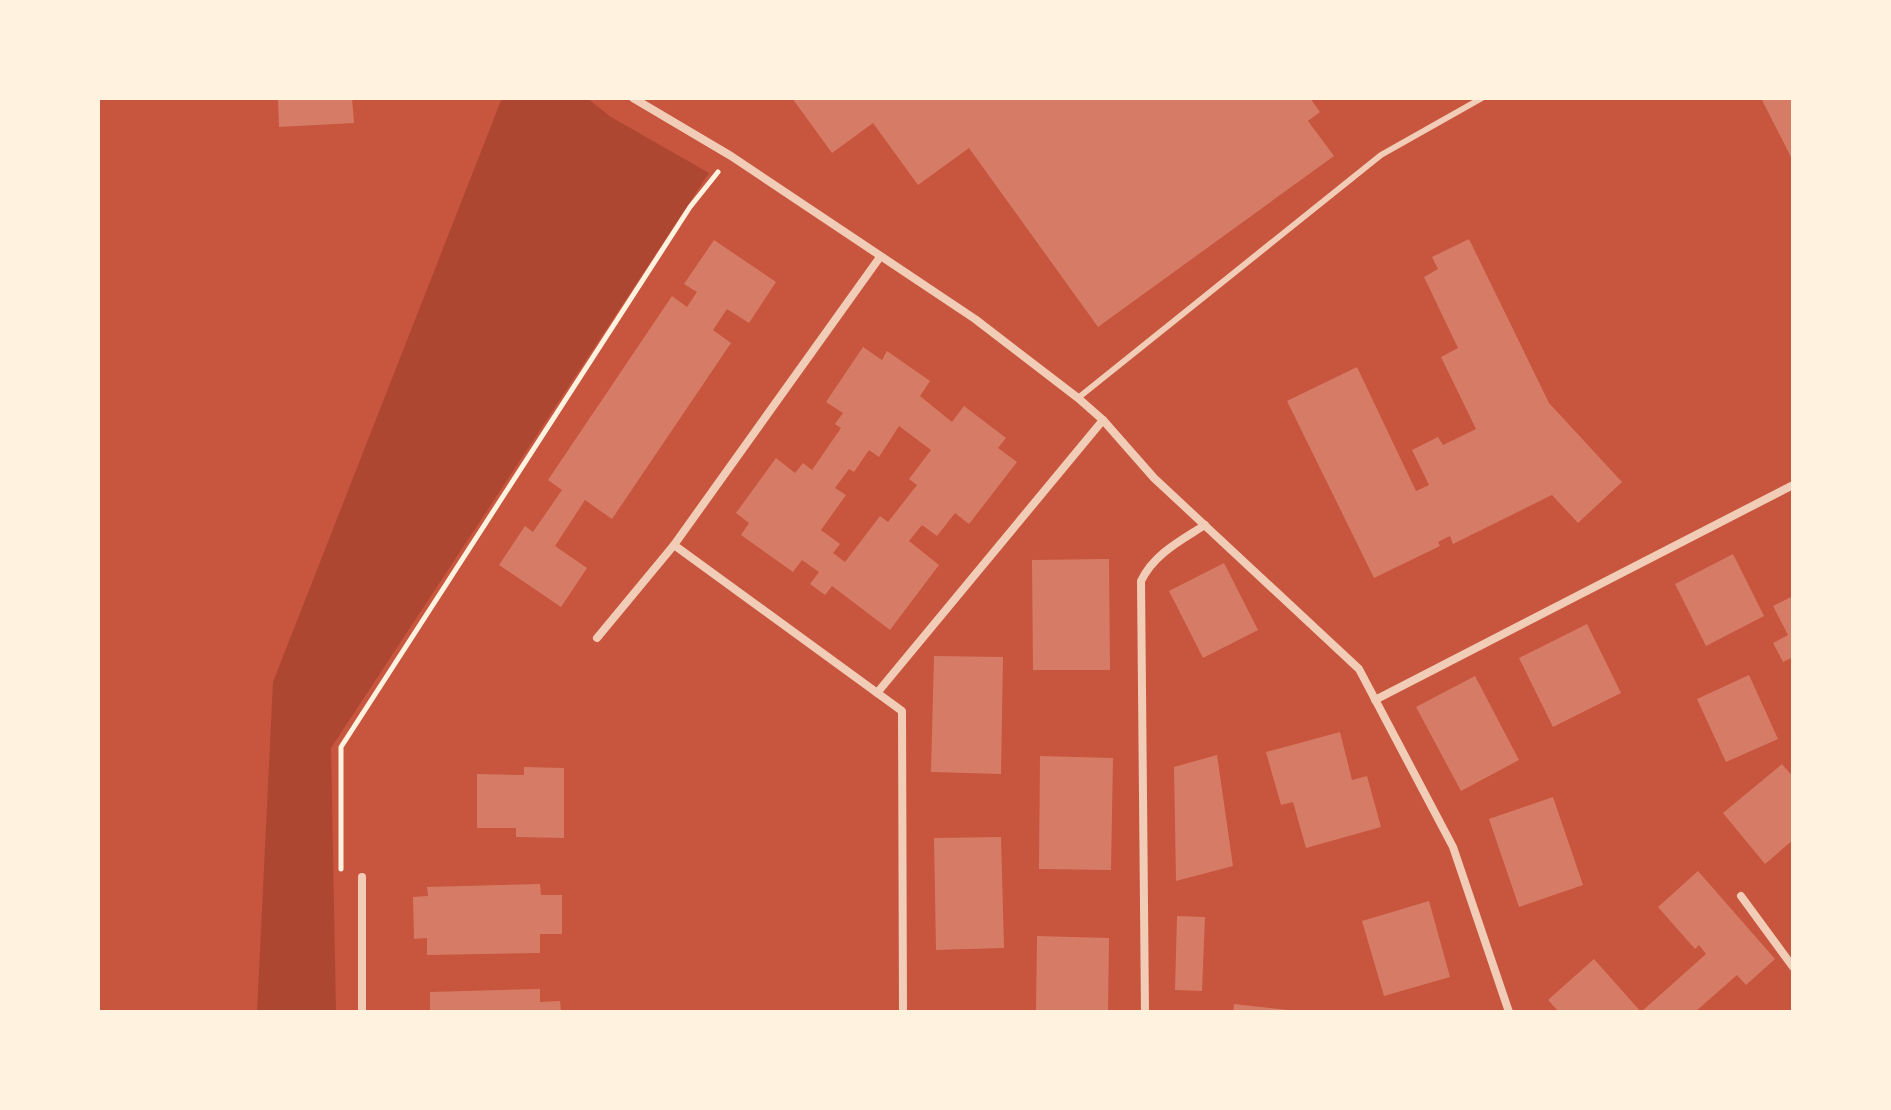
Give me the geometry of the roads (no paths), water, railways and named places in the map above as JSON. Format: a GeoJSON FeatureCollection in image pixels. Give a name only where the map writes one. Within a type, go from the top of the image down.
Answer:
{"type":"FeatureCollection","features":[{"type":"Feature","properties":{"kind":"street"},"geometry":{"type":"LineString","coordinates":[[633,98],[731,156],[975,319],[1078,398],[1103,420],[1154,478],[1359,669],[1453,847],[1509,1012]]}},
{"type":"Feature","properties":{"kind":"street"},"geometry":{"type":"LineString","coordinates":[[597,638],[674,545],[880,257]]}},
{"type":"Feature","properties":{"kind":"street"},"geometry":{"type":"LineString","coordinates":[[877,693],[1103,420]]}},
{"type":"Feature","properties":{"kind":"street"},"geometry":{"type":"LineString","coordinates":[[1375,700],[1793,485]]}},
{"type":"Feature","properties":{"kind":"street"},"geometry":{"type":"LineString","coordinates":[[1145,1012],[1141,581],[1149,564],[1205,525]]}},
{"type":"Feature","properties":{"kind":"street"},"geometry":{"type":"LineString","coordinates":[[674,545],[902,711],[903,1012]]}},
{"type":"Feature","properties":{"kind":"street"},"geometry":{"type":"LineString","coordinates":[[362,877],[362,1012]]}},
{"type":"Feature","properties":{"kind":"street"},"geometry":{"type":"LineString","coordinates":[[1741,896],[1793,967]]}},
{"type":"Feature","properties":{"kind":"lane"},"geometry":{"type":"LineString","coordinates":[[1078,398],[1381,155],[1482,98]]}}]}
